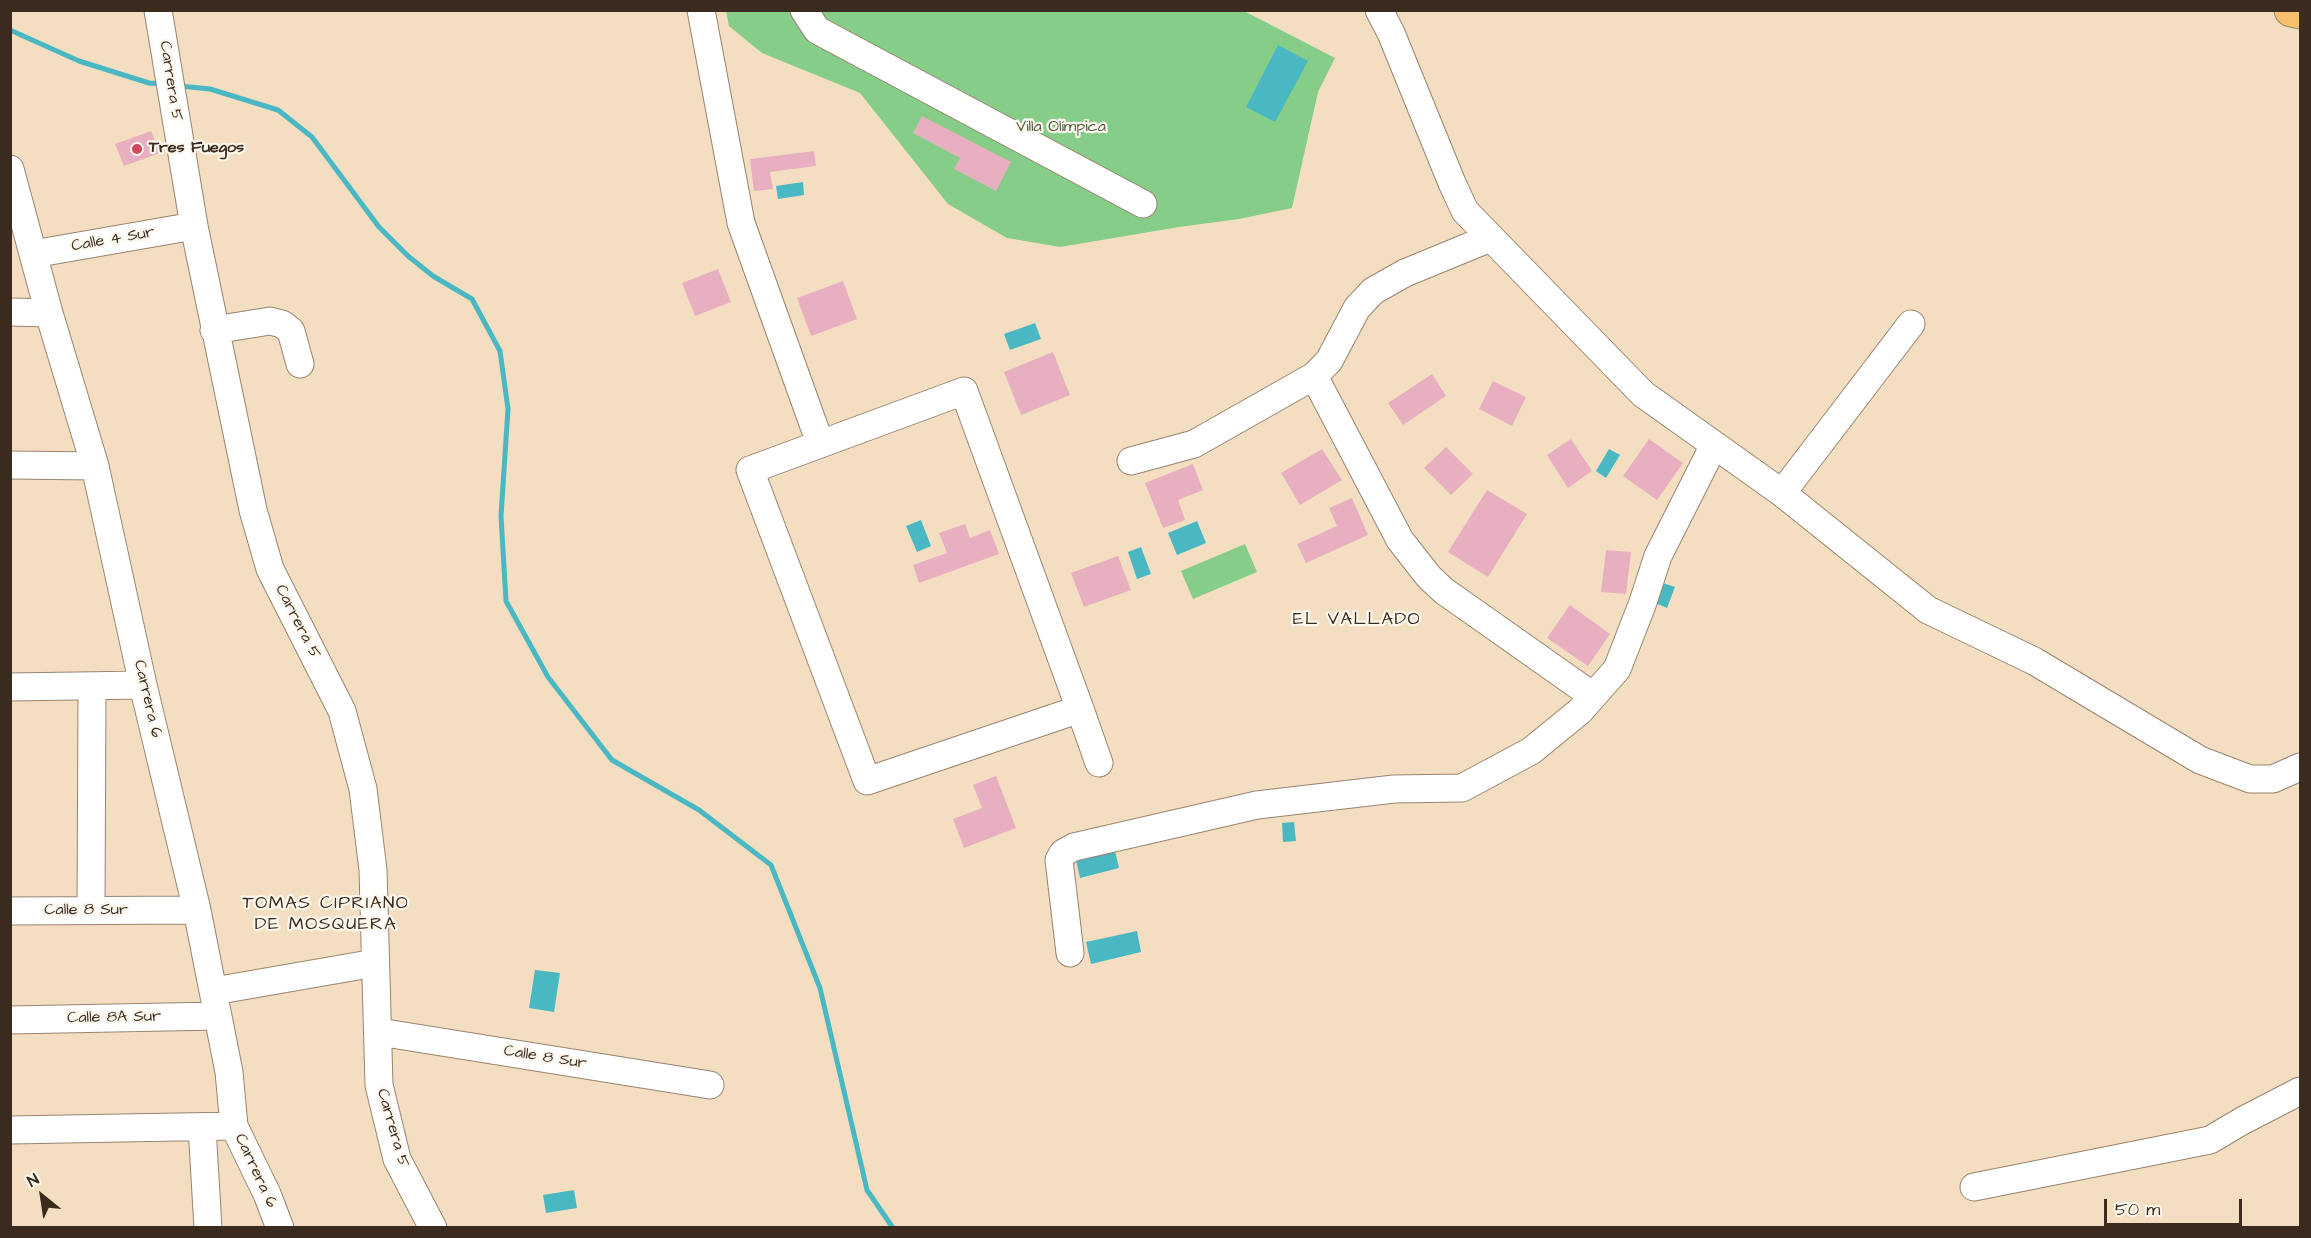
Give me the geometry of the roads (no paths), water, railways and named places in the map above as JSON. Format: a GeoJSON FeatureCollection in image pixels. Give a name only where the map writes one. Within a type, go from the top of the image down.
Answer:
{"type":"FeatureCollection","features":[{"type":"Feature","properties":{"kind":"highway"},"geometry":{"type":"LineString","coordinates":[[2292,10],[2301,12]]}},
{"type":"Feature","properties":{"kind":"street","name":"Carrera 5"},"geometry":{"type":"LineString","coordinates":[[158,10],[194,226],[253,510],[270,569],[342,711],[360,778],[373,870],[379,1085],[397,1159],[432,1227]]}},
{"type":"Feature","properties":{"kind":"street"},"geometry":{"type":"LineString","coordinates":[[701,10],[741,223],[820,443]]}},
{"type":"Feature","properties":{"kind":"street"},"geometry":{"type":"LineString","coordinates":[[804,10],[817,30],[1143,204]]}},
{"type":"Feature","properties":{"kind":"street"},"geometry":{"type":"LineString","coordinates":[[1379,10],[1391,33],[1465,211],[1643,394],[1782,493],[1928,610],[2034,661],[2200,760],[2250,779],[2273,779],[2301,767]]}},
{"type":"Feature","properties":{"kind":"street","name":"Carrera 6"},"geometry":{"type":"LineString","coordinates":[[10,169],[16,207],[33,254],[95,466],[143,685],[197,910],[229,1072],[234,1126],[267,1194],[280,1227]]}},
{"type":"Feature","properties":{"kind":"street","name":"Calle 4 Sur"},"geometry":{"type":"LineString","coordinates":[[33,254],[194,226]]}},
{"type":"Feature","properties":{"kind":"street"},"geometry":{"type":"LineString","coordinates":[[1131,461],[1194,444],[1314,376],[1329,361],[1357,308],[1372,291],[1406,273],[1490,238]]}},
{"type":"Feature","properties":{"kind":"street"},"geometry":{"type":"LineString","coordinates":[[10,312],[49,313]]}},
{"type":"Feature","properties":{"kind":"street"},"geometry":{"type":"LineString","coordinates":[[214,330],[270,321],[282,324],[291,331],[300,364]]}},
{"type":"Feature","properties":{"kind":"street"},"geometry":{"type":"LineString","coordinates":[[1782,493],[1911,324]]}},
{"type":"Feature","properties":{"kind":"street"},"geometry":{"type":"LineString","coordinates":[[1314,376],[1400,540],[1429,577],[1444,591],[1593,696]]}},
{"type":"Feature","properties":{"kind":"street"},"geometry":{"type":"LineString","coordinates":[[1080,710],[867,781],[750,470],[964,391],[1080,710],[1099,763]]}},
{"type":"Feature","properties":{"kind":"street"},"geometry":{"type":"LineString","coordinates":[[1070,953],[1059,860],[1063,852],[1074,847],[1257,805],[1394,789],[1462,788],[1531,751],[1580,711],[1617,669],[1659,556],[1714,445]]}},
{"type":"Feature","properties":{"kind":"street"},"geometry":{"type":"LineString","coordinates":[[10,465],[95,466]]}},
{"type":"Feature","properties":{"kind":"street"},"geometry":{"type":"LineString","coordinates":[[10,687],[143,685]]}},
{"type":"Feature","properties":{"kind":"street"},"geometry":{"type":"LineString","coordinates":[[91,910],[92,687]]}},
{"type":"Feature","properties":{"kind":"street","name":"Calle 8 Sur"},"geometry":{"type":"LineString","coordinates":[[10,911],[197,910]]}},
{"type":"Feature","properties":{"kind":"street"},"geometry":{"type":"LineString","coordinates":[[216,1004],[375,963]]}},
{"type":"Feature","properties":{"kind":"street","name":"Calle 8A Sur"},"geometry":{"type":"LineString","coordinates":[[10,1020],[216,1004]]}},
{"type":"Feature","properties":{"kind":"street","name":"Calle 8 Sur"},"geometry":{"type":"LineString","coordinates":[[379,1032],[711,1085]]}},
{"type":"Feature","properties":{"kind":"street"},"geometry":{"type":"LineString","coordinates":[[1974,1187],[2210,1140],[2301,1091]]}},
{"type":"Feature","properties":{"kind":"street"},"geometry":{"type":"LineString","coordinates":[[10,1130],[234,1126]]}},
{"type":"Feature","properties":{"kind":"street"},"geometry":{"type":"LineString","coordinates":[[202,1127],[208,1227]]}},
{"type":"Feature","properties":{"kind":"water"},"geometry":{"type":"Polygon","coordinates":[[[1278,45],[1308,61],[1275,122],[1246,107],[1278,45]]]}},
{"type":"Feature","properties":{"kind":"water"},"geometry":{"type":"Polygon","coordinates":[[[803,182],[804,195],[778,199],[776,186],[803,182]]]}},
{"type":"Feature","properties":{"kind":"water"},"geometry":{"type":"Polygon","coordinates":[[[1035,323],[1041,339],[1010,350],[1004,334],[1035,323]]]}},
{"type":"Feature","properties":{"kind":"water"},"geometry":{"type":"Polygon","coordinates":[[[1609,449],[1620,455],[1606,478],[1596,471],[1609,449]]]}},
{"type":"Feature","properties":{"kind":"water"},"geometry":{"type":"Polygon","coordinates":[[[921,520],[931,546],[917,552],[906,526],[921,520]]]}},
{"type":"Feature","properties":{"kind":"water"},"geometry":{"type":"Polygon","coordinates":[[[1197,521],[1206,543],[1177,555],[1168,533],[1197,521]]]}},
{"type":"Feature","properties":{"kind":"water"},"geometry":{"type":"Polygon","coordinates":[[[1141,547],[1151,574],[1137,579],[1128,552],[1141,547]]]}},
{"type":"Feature","properties":{"kind":"water"},"geometry":{"type":"Polygon","coordinates":[[[1663,583],[1675,587],[1667,608],[1655,603],[1663,583]]]}},
{"type":"Feature","properties":{"kind":"water"},"geometry":{"type":"Polygon","coordinates":[[[1294,822],[1296,841],[1283,842],[1282,823],[1294,822]]]}},
{"type":"Feature","properties":{"kind":"water"},"geometry":{"type":"Polygon","coordinates":[[[1115,851],[1119,868],[1080,878],[1076,860],[1115,851]]]}},
{"type":"Feature","properties":{"kind":"water"},"geometry":{"type":"Polygon","coordinates":[[[1137,931],[1141,952],[1091,964],[1086,942],[1137,931]]]}},
{"type":"Feature","properties":{"kind":"water"},"geometry":{"type":"Polygon","coordinates":[[[535,970],[560,973],[554,1012],[529,1008],[535,970]]]}},
{"type":"Feature","properties":{"kind":"water"},"geometry":{"type":"Polygon","coordinates":[[[574,1190],[577,1208],[546,1213],[543,1195],[574,1190]]]}},
{"type":"Feature","properties":{"kind":"waterway"},"geometry":{"type":"LineString","coordinates":[[10,30],[79,61],[149,83],[162,84]]}},
{"type":"Feature","properties":{"kind":"waterway"},"geometry":{"type":"LineString","coordinates":[[180,86],[210,89],[278,110],[312,137],[379,227],[408,256],[433,276],[472,299],[500,351],[508,409],[501,516],[506,601],[548,677],[612,760],[699,810],[771,865],[820,988],[867,1190],[893,1228]]}},
{"type":"Feature","properties":{"kind":"place","name":"Tres Fuegos"},"geometry":{"type":"Point","coordinates":[137,149]}},
{"type":"Feature","properties":{"kind":"district","name":"EL VALLADO"},"geometry":{"type":"Point","coordinates":[1357,620]}},
{"type":"Feature","properties":{"kind":"district","name":"TOMAS CIPRIANO DE MOSQUERA"},"geometry":{"type":"Point","coordinates":[326,914]}},
{"type":"Feature","properties":{"kind":"park label","name":"Villa Olímpica"},"geometry":{"type":"Point","coordinates":[1061,128]}}]}
